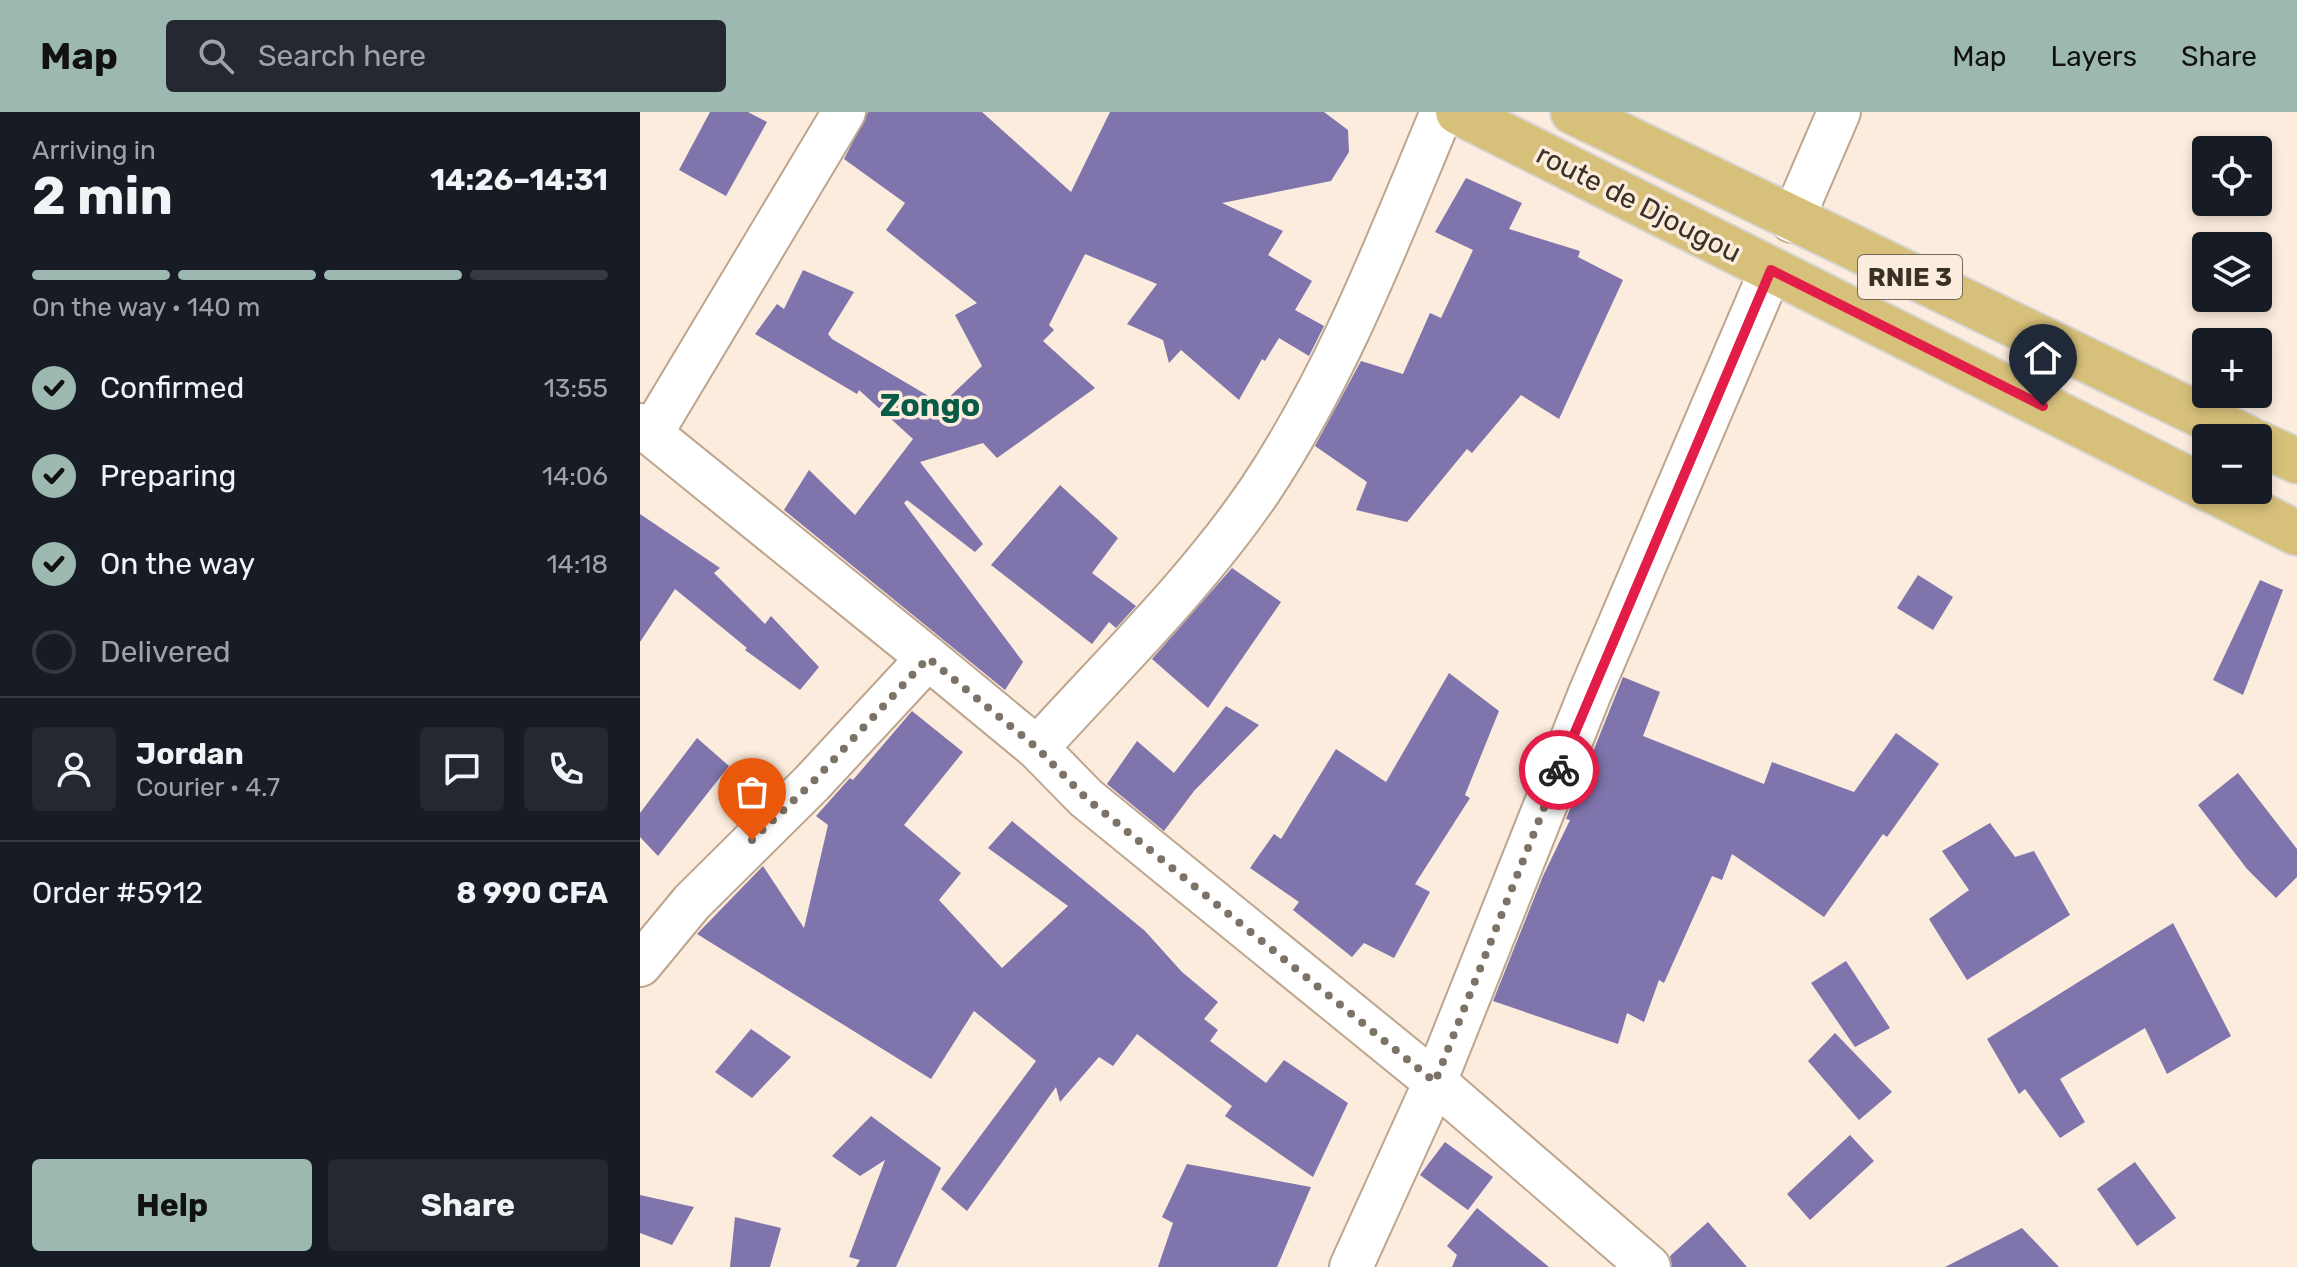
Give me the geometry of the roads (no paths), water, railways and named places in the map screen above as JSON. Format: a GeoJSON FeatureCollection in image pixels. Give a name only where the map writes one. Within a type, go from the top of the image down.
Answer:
{"type":"FeatureCollection","features":[{"type":"Feature","properties":{"kind":"highway","name":"route de Djougou"},"geometry":{"type":"LineString","coordinates":[[1458,112],[2192,481]]}},
{"type":"Feature","properties":{"kind":"highway","name":"route de Djougou"},"geometry":{"type":"LineString","coordinates":[[1573,112],[1792,221],[2219,424]]}},
{"type":"Feature","properties":{"kind":"highway"},"geometry":{"type":"LineString","coordinates":[[2272,449],[2297,461]]}},
{"type":"Feature","properties":{"kind":"highway","name":"route de Djougou"},"geometry":{"type":"LineString","coordinates":[[2238,504],[2297,533]]}},
{"type":"Feature","properties":{"kind":"street"},"geometry":{"type":"LineString","coordinates":[[844,112],[646,430],[1037,748],[1086,798],[1435,1082],[1649,1267]]}},
{"type":"Feature","properties":{"kind":"street"},"geometry":{"type":"LineString","coordinates":[[1037,748],[1192,575],[1258,492],[1303,420],[1354,320],[1442,112]]}},
{"type":"Feature","properties":{"kind":"street"},"geometry":{"type":"LineString","coordinates":[[1792,221],[1839,112]]}},
{"type":"Feature","properties":{"kind":"street"},"geometry":{"type":"LineString","coordinates":[[1351,1267],[1435,1082],[1590,693],[1771,270]]}},
{"type":"Feature","properties":{"kind":"street"},"geometry":{"type":"LineString","coordinates":[[640,965],[692,902],[812,783],[928,658]]}},
{"type":"Feature","properties":{"kind":"district","name":"Zongo"},"geometry":{"type":"Point","coordinates":[930,405]}}]}
